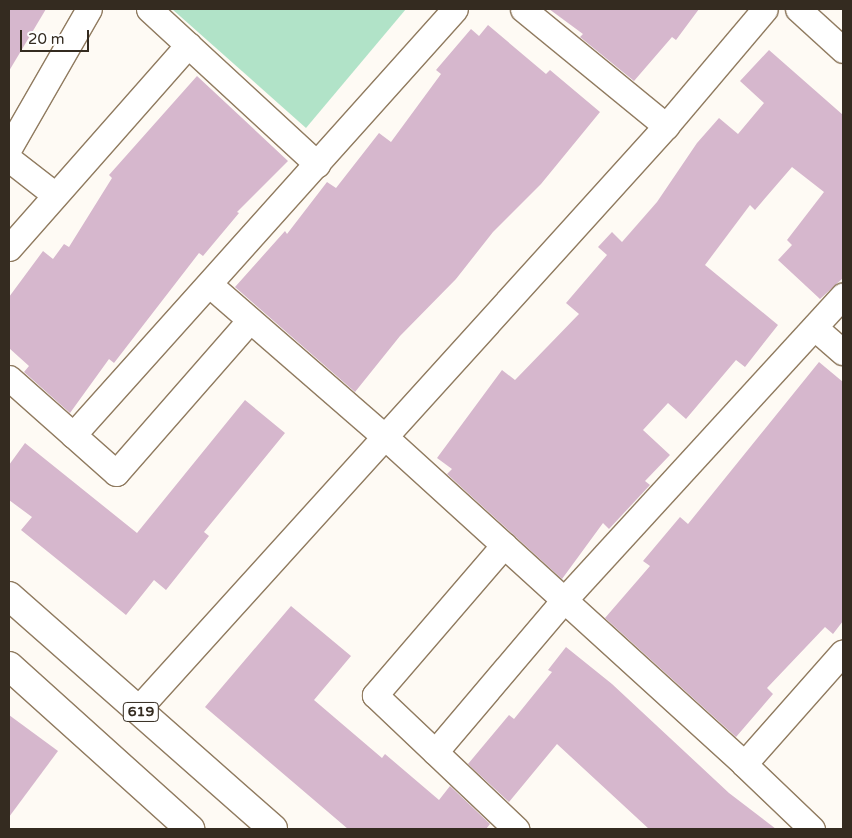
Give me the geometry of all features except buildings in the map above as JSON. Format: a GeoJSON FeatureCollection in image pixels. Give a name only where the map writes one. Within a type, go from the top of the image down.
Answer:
{"type":"FeatureCollection","features":[{"type":"Feature","properties":{"kind":"highway","name":"619"},"geometry":{"type":"LineString","coordinates":[[9,596],[273,829]]}},
{"type":"Feature","properties":{"kind":"highway"},"geometry":{"type":"LineString","coordinates":[[9,666],[190,829]]}},
{"type":"Feature","properties":{"kind":"street"},"geometry":{"type":"LineString","coordinates":[[9,148],[89,9]]}},
{"type":"Feature","properties":{"kind":"street"},"geometry":{"type":"LineString","coordinates":[[149,9],[317,164]]}},
{"type":"Feature","properties":{"kind":"street"},"geometry":{"type":"LineString","coordinates":[[73,435],[210,285],[455,9]]}},
{"type":"Feature","properties":{"kind":"street"},"geometry":{"type":"LineString","coordinates":[[522,9],[666,126]]}},
{"type":"Feature","properties":{"kind":"street"},"geometry":{"type":"LineString","coordinates":[[138,709],[666,126],[765,9]]}},
{"type":"Feature","properties":{"kind":"street"},"geometry":{"type":"LineString","coordinates":[[798,9],[843,50]]}},
{"type":"Feature","properties":{"kind":"street"},"geometry":{"type":"LineString","coordinates":[[9,248],[188,45]]}},
{"type":"Feature","properties":{"kind":"street"},"geometry":{"type":"LineString","coordinates":[[9,159],[55,195]]}},
{"type":"Feature","properties":{"kind":"street"},"geometry":{"type":"LineString","coordinates":[[210,285],[385,437],[744,764],[812,829]]}},
{"type":"Feature","properties":{"kind":"street"},"geometry":{"type":"LineString","coordinates":[[435,752],[564,600],[815,328],[843,294]]}},
{"type":"Feature","properties":{"kind":"street"},"geometry":{"type":"LineString","coordinates":[[9,378],[116,473],[250,320]]}},
{"type":"Feature","properties":{"kind":"street"},"geometry":{"type":"LineString","coordinates":[[815,328],[843,352]]}},
{"type":"Feature","properties":{"kind":"street"},"geometry":{"type":"LineString","coordinates":[[504,545],[375,694],[516,829]]}},
{"type":"Feature","properties":{"kind":"street"},"geometry":{"type":"LineString","coordinates":[[744,764],[843,652]]}},
{"type":"Feature","properties":{"kind":"green space"},"geometry":{"type":"Polygon","coordinates":[[[172,9],[406,9],[306,128],[172,9]]]}}]}
